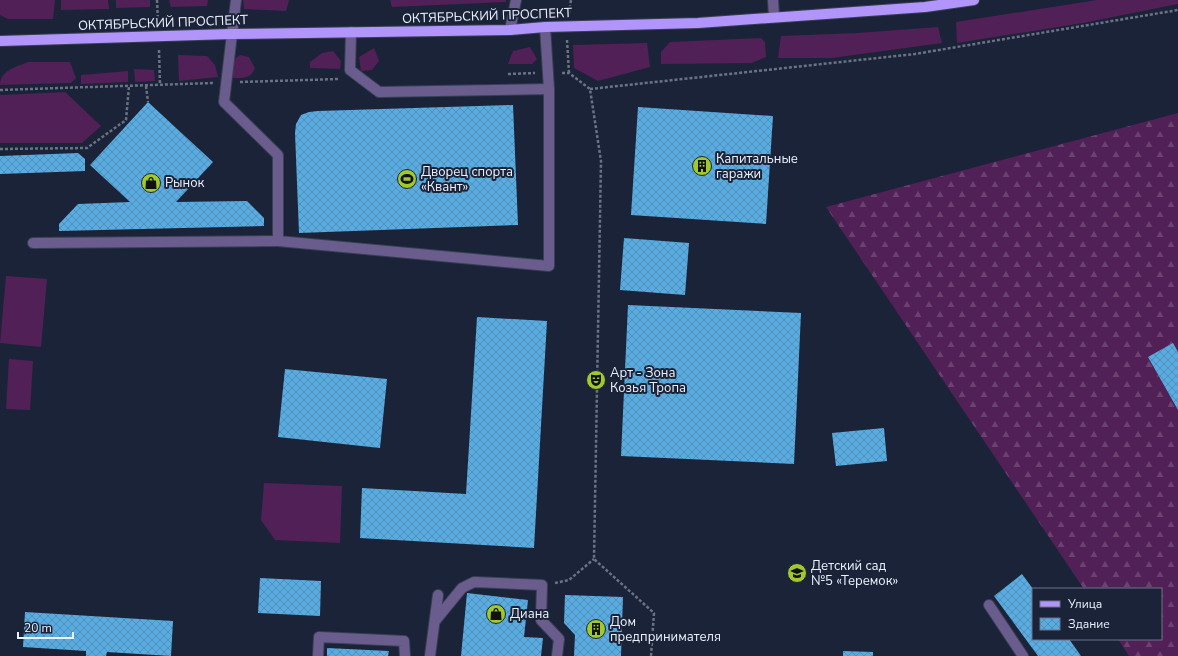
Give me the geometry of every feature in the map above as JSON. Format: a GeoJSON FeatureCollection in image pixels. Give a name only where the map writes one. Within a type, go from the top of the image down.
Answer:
{"type":"FeatureCollection","features":[{"type":"Feature","properties":{"kind":"main road","name":"ОКТЯБРЬСКИЙ ПРОСПЕКТ"},"geometry":{"type":"LineString","coordinates":[[0,42],[231,34],[510,30],[545,27],[698,23],[925,7],[974,0]]}},
{"type":"Feature","properties":{"kind":"street"},"geometry":{"type":"LineString","coordinates":[[236,0],[224,102],[278,155],[278,241]]}},
{"type":"Feature","properties":{"kind":"street"},"geometry":{"type":"LineString","coordinates":[[510,30],[516,0]]}},
{"type":"Feature","properties":{"kind":"street"},"geometry":{"type":"LineString","coordinates":[[773,0],[774,17]]}},
{"type":"Feature","properties":{"kind":"street"},"geometry":{"type":"LineString","coordinates":[[33,243],[278,241],[549,266],[549,89],[545,27]]}},
{"type":"Feature","properties":{"kind":"street"},"geometry":{"type":"LineString","coordinates":[[351,32],[350,70],[379,92],[549,89]]}},
{"type":"Feature","properties":{"kind":"street"},"geometry":{"type":"LineString","coordinates":[[435,622],[462,588],[474,582],[542,586],[541,620],[559,639],[557,656]]}},
{"type":"Feature","properties":{"kind":"street"},"geometry":{"type":"LineString","coordinates":[[430,656],[438,596]]}},
{"type":"Feature","properties":{"kind":"street"},"geometry":{"type":"LineString","coordinates":[[989,605],[1023,656]]}},
{"type":"Feature","properties":{"kind":"street"},"geometry":{"type":"LineString","coordinates":[[318,656],[319,637],[404,641],[405,656]]}},
{"type":"Feature","properties":{"kind":"path"},"geometry":{"type":"LineString","coordinates":[[501,74],[547,72],[569,73],[590,89],[915,54],[1178,10]]}},
{"type":"Feature","properties":{"kind":"path"},"geometry":{"type":"LineString","coordinates":[[0,90],[361,79]]}},
{"type":"Feature","properties":{"kind":"path"},"geometry":{"type":"LineString","coordinates":[[0,149],[87,148],[126,120],[129,86]]}},
{"type":"Feature","properties":{"kind":"path"},"geometry":{"type":"LineString","coordinates":[[146,86],[148,102]]}},
{"type":"Feature","properties":{"kind":"path"},"geometry":{"type":"LineString","coordinates":[[590,89],[601,161],[594,559],[654,613],[651,656]]}},
{"type":"Feature","properties":{"kind":"path"},"geometry":{"type":"LineString","coordinates":[[542,586],[568,580],[594,559]]}},
{"type":"Feature","properties":{"kind":"green space"},"geometry":{"type":"Polygon","coordinates":[[[0,0],[55,0],[53,19],[8,19],[0,15],[0,0]]]}},
{"type":"Feature","properties":{"kind":"green space"},"geometry":{"type":"Polygon","coordinates":[[[61,0],[108,0],[109,9],[61,10],[61,0]]]}},
{"type":"Feature","properties":{"kind":"green space"},"geometry":{"type":"Polygon","coordinates":[[[116,0],[150,0],[150,7],[116,8],[116,0]]]}},
{"type":"Feature","properties":{"kind":"green space"},"geometry":{"type":"Polygon","coordinates":[[[169,0],[208,0],[207,6],[171,7],[169,0]]]}},
{"type":"Feature","properties":{"kind":"green space"},"geometry":{"type":"Polygon","coordinates":[[[243,0],[289,0],[286,11],[244,9],[243,0]]]}},
{"type":"Feature","properties":{"kind":"green space"},"geometry":{"type":"Polygon","coordinates":[[[390,0],[506,0],[506,2],[392,7],[390,0]]]}},
{"type":"Feature","properties":{"kind":"green space"},"geometry":{"type":"Polygon","coordinates":[[[1097,0],[1178,0],[1178,4],[1083,23],[957,43],[956,22],[1097,0]]]}},
{"type":"Feature","properties":{"kind":"green space"},"geometry":{"type":"Polygon","coordinates":[[[938,27],[942,43],[832,58],[778,58],[781,36],[857,33],[938,27]]]}},
{"type":"Feature","properties":{"kind":"green space"},"geometry":{"type":"Polygon","coordinates":[[[761,38],[765,42],[766,57],[752,63],[661,64],[661,52],[670,42],[761,38]]]}},
{"type":"Feature","properties":{"kind":"green space"},"geometry":{"type":"Polygon","coordinates":[[[647,43],[650,67],[598,81],[574,68],[573,45],[647,43]]]}},
{"type":"Feature","properties":{"kind":"green space"},"geometry":{"type":"Polygon","coordinates":[[[530,47],[537,59],[532,64],[508,64],[513,51],[530,47]]]}},
{"type":"Feature","properties":{"kind":"green space"},"geometry":{"type":"Polygon","coordinates":[[[374,48],[379,61],[372,70],[361,71],[359,57],[374,48]]]}},
{"type":"Feature","properties":{"kind":"green space"},"geometry":{"type":"Polygon","coordinates":[[[333,51],[341,61],[340,69],[310,68],[310,62],[322,53],[333,51]]]}},
{"type":"Feature","properties":{"kind":"green space"},"geometry":{"type":"Polygon","coordinates":[[[178,55],[207,56],[215,65],[218,77],[179,81],[178,55]]]}},
{"type":"Feature","properties":{"kind":"green space"},"geometry":{"type":"Polygon","coordinates":[[[240,55],[249,57],[255,68],[249,76],[243,78],[233,78],[232,65],[235,59],[240,55]]]}},
{"type":"Feature","properties":{"kind":"green space"},"geometry":{"type":"Polygon","coordinates":[[[28,62],[70,62],[76,78],[71,83],[0,85],[6,72],[28,62]]]}},
{"type":"Feature","properties":{"kind":"green space"},"geometry":{"type":"Polygon","coordinates":[[[134,69],[154,70],[155,81],[135,82],[134,69]]]}},
{"type":"Feature","properties":{"kind":"green space"},"geometry":{"type":"Polygon","coordinates":[[[128,71],[128,82],[81,84],[81,75],[128,71]]]}},
{"type":"Feature","properties":{"kind":"green space"},"geometry":{"type":"Polygon","coordinates":[[[65,92],[101,126],[82,143],[0,143],[0,95],[65,92]]]}},
{"type":"Feature","properties":{"kind":"green space"},"geometry":{"type":"Polygon","coordinates":[[[1178,113],[1178,656],[1129,656],[1119,640],[1162,640],[1162,588],[1083,588],[826,207],[1178,113]]]}},
{"type":"Feature","properties":{"kind":"green space"},"geometry":{"type":"Polygon","coordinates":[[[6,276],[47,279],[41,347],[0,343],[6,276]]]}},
{"type":"Feature","properties":{"kind":"green space"},"geometry":{"type":"Polygon","coordinates":[[[9,359],[33,361],[30,410],[6,409],[9,359]]]}},
{"type":"Feature","properties":{"kind":"green space"},"geometry":{"type":"Polygon","coordinates":[[[264,483],[342,486],[340,543],[275,540],[261,520],[264,483]]]}},
{"type":"Feature","properties":{"kind":"building","name":"Рынок"},"geometry":{"type":"Polygon","coordinates":[[[148,102],[213,162],[176,202],[247,201],[264,218],[264,226],[59,231],[59,224],[78,204],[130,202],[90,165],[148,102]]]}},
{"type":"Feature","properties":{"kind":"building","name":"Дворец спорта «Квант»"},"geometry":{"type":"Polygon","coordinates":[[[513,105],[518,225],[299,233],[295,133],[296,124],[301,115],[318,111],[513,105]]]}},
{"type":"Feature","properties":{"kind":"building","name":"Капитальные гаражи"},"geometry":{"type":"Polygon","coordinates":[[[638,107],[773,116],[766,224],[631,215],[638,107]]]}},
{"type":"Feature","properties":{"kind":"building"},"geometry":{"type":"Polygon","coordinates":[[[78,153],[85,159],[85,171],[0,174],[0,156],[78,153]]]}},
{"type":"Feature","properties":{"kind":"building"},"geometry":{"type":"Polygon","coordinates":[[[624,238],[689,243],[685,295],[620,290],[624,238]]]}},
{"type":"Feature","properties":{"kind":"building"},"geometry":{"type":"Polygon","coordinates":[[[628,305],[801,313],[794,464],[621,456],[628,305]]]}},
{"type":"Feature","properties":{"kind":"building"},"geometry":{"type":"Polygon","coordinates":[[[477,317],[547,321],[534,548],[360,538],[362,488],[466,494],[477,317]]]}},
{"type":"Feature","properties":{"kind":"building"},"geometry":{"type":"Polygon","coordinates":[[[1173,343],[1178,352],[1178,410],[1148,357],[1173,343]]]}},
{"type":"Feature","properties":{"kind":"building"},"geometry":{"type":"Polygon","coordinates":[[[285,369],[387,379],[380,448],[278,437],[285,369]]]}},
{"type":"Feature","properties":{"kind":"building"},"geometry":{"type":"Polygon","coordinates":[[[884,428],[887,461],[836,466],[832,433],[884,428]]]}},
{"type":"Feature","properties":{"kind":"building"},"geometry":{"type":"Polygon","coordinates":[[[1022,574],[1032,588],[1032,640],[1070,640],[1081,656],[1038,656],[994,596],[1022,574]]]}},
{"type":"Feature","properties":{"kind":"building"},"geometry":{"type":"Polygon","coordinates":[[[260,578],[321,581],[320,616],[258,613],[260,578]]]}},
{"type":"Feature","properties":{"kind":"building","name":"Диана"},"geometry":{"type":"Polygon","coordinates":[[[467,593],[528,600],[524,637],[543,638],[541,656],[461,656],[467,593]]]}},
{"type":"Feature","properties":{"kind":"building","name":"Дом предпринимателя"},"geometry":{"type":"Polygon","coordinates":[[[565,595],[623,597],[621,656],[574,656],[575,635],[564,623],[565,595]]]}},
{"type":"Feature","properties":{"kind":"building"},"geometry":{"type":"Polygon","coordinates":[[[25,612],[173,621],[171,656],[107,652],[106,656],[86,656],[86,651],[23,647],[25,612]]]}},
{"type":"Feature","properties":{"kind":"building"},"geometry":{"type":"Polygon","coordinates":[[[327,648],[389,651],[388,656],[327,656],[327,648]]]}},
{"type":"Feature","properties":{"kind":"building"},"geometry":{"type":"Polygon","coordinates":[[[843,651],[873,652],[873,656],[843,656],[843,651]]]}},
{"type":"Feature","properties":{"kind":"place","name":"Капитальные гаражи"},"geometry":{"type":"Point","coordinates":[702,166]}},
{"type":"Feature","properties":{"kind":"place","name":"Дворец спорта «Квант»"},"geometry":{"type":"Point","coordinates":[407,179]}},
{"type":"Feature","properties":{"kind":"place","name":"Рынок"},"geometry":{"type":"Point","coordinates":[151,183]}},
{"type":"Feature","properties":{"kind":"place","name":"Арт - Зона Козья Тропа"},"geometry":{"type":"Point","coordinates":[596,380]}},
{"type":"Feature","properties":{"kind":"place","name":"Детский сад №5 «Теремок»"},"geometry":{"type":"Point","coordinates":[797,573]}},
{"type":"Feature","properties":{"kind":"place","name":"Диана"},"geometry":{"type":"Point","coordinates":[496,614]}},
{"type":"Feature","properties":{"kind":"place","name":"Дом предпринимателя"},"geometry":{"type":"Point","coordinates":[596,629]}}]}
